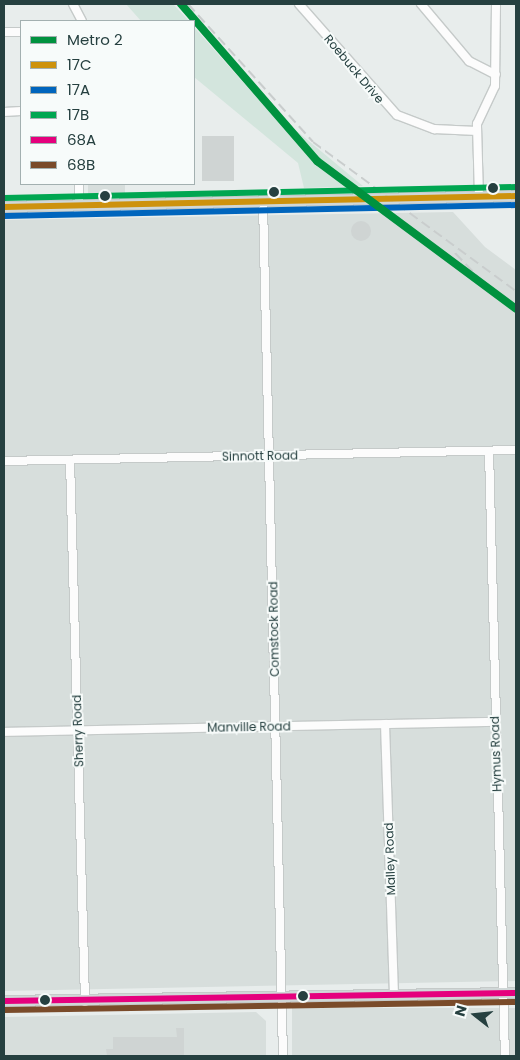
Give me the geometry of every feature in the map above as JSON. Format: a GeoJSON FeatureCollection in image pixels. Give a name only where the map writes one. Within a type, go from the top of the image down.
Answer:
{"type":"FeatureCollection","features":[{"type":"Feature","properties":{"kind":"main road"},"geometry":{"type":"LineString","coordinates":[[4,207],[516,196]]}},
{"type":"Feature","properties":{"kind":"main road"},"geometry":{"type":"LineString","coordinates":[[4,1002],[283,999],[516,993]]}},
{"type":"Feature","properties":{"kind":"street"},"geometry":{"type":"LineString","coordinates":[[73,4],[81,20]]}},
{"type":"Feature","properties":{"kind":"street","name":"Roebuck Drive"},"geometry":{"type":"LineString","coordinates":[[299,4],[397,115],[434,129],[477,131]]}},
{"type":"Feature","properties":{"kind":"street"},"geometry":{"type":"LineString","coordinates":[[421,4],[469,61],[496,75]]}},
{"type":"Feature","properties":{"kind":"street"},"geometry":{"type":"LineString","coordinates":[[479,197],[477,131],[496,75],[496,4]]}},
{"type":"Feature","properties":{"kind":"street"},"geometry":{"type":"LineString","coordinates":[[4,32],[20,32]]}},
{"type":"Feature","properties":{"kind":"street"},"geometry":{"type":"LineString","coordinates":[[4,112],[20,111]]}},
{"type":"Feature","properties":{"kind":"street"},"geometry":{"type":"LineString","coordinates":[[79,205],[80,185]]}},
{"type":"Feature","properties":{"kind":"street","name":"Comstock Road"},"geometry":{"type":"LineString","coordinates":[[263,202],[284,1056]]}},
{"type":"Feature","properties":{"kind":"street","name":"Sinnott Road"},"geometry":{"type":"LineString","coordinates":[[4,461],[516,450]]}},
{"type":"Feature","properties":{"kind":"street","name":"Hymus Road"},"geometry":{"type":"LineString","coordinates":[[489,451],[494,722],[505,1056]]}},
{"type":"Feature","properties":{"kind":"street","name":"Sherry Road"},"geometry":{"type":"LineString","coordinates":[[70,460],[85,1002]]}},
{"type":"Feature","properties":{"kind":"street","name":"Manville Road"},"geometry":{"type":"LineString","coordinates":[[4,732],[494,722]]}},
{"type":"Feature","properties":{"kind":"street","name":"Malley Road"},"geometry":{"type":"LineString","coordinates":[[385,724],[394,995]]}},
{"type":"Feature","properties":{"kind":"shaded area"},"geometry":{"type":"Polygon","coordinates":[[[126,4],[173,4],[188,20],[140,20],[126,4]]]}},
{"type":"Feature","properties":{"kind":"shaded area"},"geometry":{"type":"Polygon","coordinates":[[[195,28],[258,99],[363,186],[304,188],[298,163],[195,78],[195,28]]]}},
{"type":"Feature","properties":{"kind":"shaded area"},"geometry":{"type":"Polygon","coordinates":[[[88,185],[125,185],[125,195],[88,195],[88,185]]]}},
{"type":"Feature","properties":{"kind":"shaded area"},"geometry":{"type":"Polygon","coordinates":[[[453,212],[485,247],[516,270],[516,981],[4,991],[4,220],[453,212]]]}},
{"type":"Feature","properties":{"kind":"shaded area"},"geometry":{"type":"Polygon","coordinates":[[[292,1008],[516,1008],[516,1056],[292,1056],[292,1008]]]}},
{"type":"Feature","properties":{"kind":"shaded area"},"geometry":{"type":"Polygon","coordinates":[[[256,1012],[266,1021],[266,1056],[4,1056],[4,1017],[256,1012]]]}},
{"type":"Feature","properties":{"kind":"building"},"geometry":{"type":"Polygon","coordinates":[[[202,136],[234,136],[234,181],[202,181],[202,136]]]}},
{"type":"Feature","properties":{"kind":"building"},"geometry":{"type":"Polygon","coordinates":[[[361,221],[368,224],[371,231],[368,238],[361,241],[354,238],[351,231],[354,224],[361,221]]]}},
{"type":"Feature","properties":{"kind":"building"},"geometry":{"type":"Polygon","coordinates":[[[176,1028],[184,1028],[184,1056],[107,1056],[106,1049],[113,1049],[113,1037],[177,1037],[176,1028]]]}},
{"type":"Feature","properties":{"kind":"railway"},"geometry":{"type":"LineString","coordinates":[[188,4],[313,142],[516,291]]}},
{"type":"Feature","properties":{"kind":"railway"},"geometry":{"type":"LineString","coordinates":[[455,253],[480,279],[516,306]]}},
{"type":"Feature","properties":{"kind":"metro line","name":"2"},"geometry":{"type":"LineString","coordinates":[[181,4],[195,20]]}},
{"type":"Feature","properties":{"kind":"metro line","name":"2"},"geometry":{"type":"LineString","coordinates":[[195,20],[317,161],[516,309]]}},
{"type":"Feature","properties":{"kind":"transit line","name":"17B"},"geometry":{"type":"LineString","coordinates":[[4,198],[516,187]]}},
{"type":"Feature","properties":{"kind":"transit line","name":"17C"},"geometry":{"type":"LineString","coordinates":[[4,207],[516,196]]}},
{"type":"Feature","properties":{"kind":"transit line","name":"17A"},"geometry":{"type":"LineString","coordinates":[[4,216],[516,205]]}},
{"type":"Feature","properties":{"kind":"transit line","name":"68A"},"geometry":{"type":"LineString","coordinates":[[4,1001],[516,993]]}},
{"type":"Feature","properties":{"kind":"transit line","name":"68B"},"geometry":{"type":"LineString","coordinates":[[4,1010],[516,1002]]}}]}
